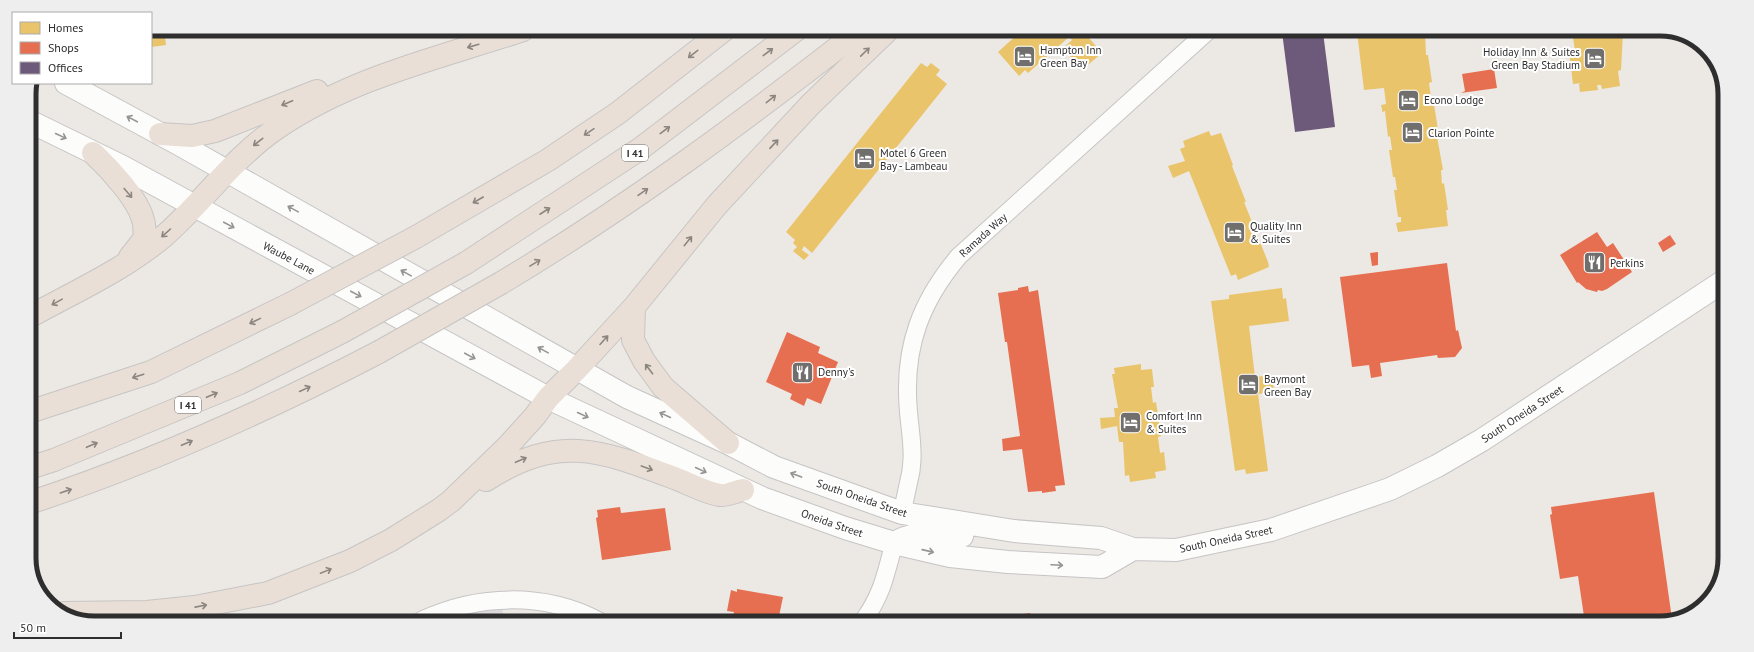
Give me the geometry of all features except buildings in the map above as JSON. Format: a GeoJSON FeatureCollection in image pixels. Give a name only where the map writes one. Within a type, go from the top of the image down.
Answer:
{"type":"FeatureCollection","features":[{"type":"Feature","properties":{"kind":"highway"},"geometry":{"type":"LineString","coordinates":[[36,313],[127,262],[164,236],[195,207],[248,151],[276,128],[303,112],[352,87],[396,69],[503,36]]}},
{"type":"Feature","properties":{"kind":"highway"},"geometry":{"type":"LineString","coordinates":[[36,410],[151,372],[290,304],[416,237],[548,160],[618,113],[716,36]]}},
{"type":"Feature","properties":{"kind":"highway","name":"I 41"},"geometry":{"type":"LineString","coordinates":[[36,466],[61,457],[240,383],[342,332],[466,263],[640,149],[788,36]]}},
{"type":"Feature","properties":{"kind":"highway"},"geometry":{"type":"LineString","coordinates":[[36,501],[84,485],[178,447],[315,385],[379,352],[501,283],[558,249],[654,184],[759,108],[853,36]]}},
{"type":"Feature","properties":{"kind":"highway"},"geometry":{"type":"LineString","coordinates":[[451,501],[507,447],[535,416],[548,398],[634,307],[717,205],[811,104],[882,36]]}},
{"type":"Feature","properties":{"kind":"highway"},"geometry":{"type":"LineString","coordinates":[[160,134],[187,136],[210,133],[315,92],[352,87]]}},
{"type":"Feature","properties":{"kind":"highway"},"geometry":{"type":"LineString","coordinates":[[93,153],[107,166],[136,202],[144,220],[145,238],[127,262]]}},
{"type":"Feature","properties":{"kind":"highway"},"geometry":{"type":"LineString","coordinates":[[634,307],[633,340],[644,362],[663,388],[728,444]]}},
{"type":"Feature","properties":{"kind":"highway"},"geometry":{"type":"LineString","coordinates":[[74,613],[155,611],[194,607],[268,593],[355,558],[404,532],[510,465],[550,451],[591,451],[642,466],[720,496],[743,490]]}},
{"type":"Feature","properties":{"kind":"street","name":"Ramada Way"},"geometry":{"type":"LineString","coordinates":[[902,513],[911,472],[912,460],[907,378],[910,351],[918,321],[929,297],[959,256],[1202,36]]}},
{"type":"Feature","properties":{"kind":"street"},"geometry":{"type":"LineString","coordinates":[[68,84],[160,134],[577,369]]}},
{"type":"Feature","properties":{"kind":"street","name":"Waube Lane"},"geometry":{"type":"LineString","coordinates":[[36,124],[195,207],[548,398]]}},
{"type":"Feature","properties":{"kind":"street","name":"South Oneida Street"},"geometry":{"type":"LineString","coordinates":[[577,369],[627,397],[774,467],[902,513],[1014,531],[1101,538],[1133,549],[1176,550],[1271,530],[1390,489],[1437,466],[1482,440],[1718,285]]}},
{"type":"Feature","properties":{"kind":"street","name":"Oneida Street"},"geometry":{"type":"LineString","coordinates":[[548,398],[743,490],[845,528],[894,543],[954,556],[1008,562],[1102,567],[1133,549]]}},
{"type":"Feature","properties":{"kind":"street"},"geometry":{"type":"LineString","coordinates":[[743,490],[780,494],[832,513],[863,520],[902,513]]}},
{"type":"Feature","properties":{"kind":"street"},"geometry":{"type":"LineString","coordinates":[[866,616],[872,608],[884,585],[894,543],[906,537],[944,533],[1044,549],[1101,538]]}},
{"type":"Feature","properties":{"kind":"street"},"geometry":{"type":"LineString","coordinates":[[433,616],[458,607],[501,600],[525,600],[549,603],[572,609],[588,616]]}},
{"type":"Feature","properties":{"kind":"shaded area"},"geometry":{"type":"Polygon","coordinates":[[[501,600],[503,616],[438,616],[501,600]]]}},
{"type":"Feature","properties":{"kind":"place","name":"Hampton Inn Green Bay"},"geometry":{"type":"Point","coordinates":[1024,56]}},
{"type":"Feature","properties":{"kind":"place","name":"Holiday Inn & Suites Green Bay Stadium"},"geometry":{"type":"Point","coordinates":[1595,58]}},
{"type":"Feature","properties":{"kind":"place","name":"Econo Lodge"},"geometry":{"type":"Point","coordinates":[1408,100]}},
{"type":"Feature","properties":{"kind":"place","name":"Clarion Pointe"},"geometry":{"type":"Point","coordinates":[1412,133]}},
{"type":"Feature","properties":{"kind":"place","name":"Motel 6 Green Bay - Lambeau"},"geometry":{"type":"Point","coordinates":[865,159]}},
{"type":"Feature","properties":{"kind":"place","name":"Quality Inn & Suites"},"geometry":{"type":"Point","coordinates":[1235,232]}},
{"type":"Feature","properties":{"kind":"place","name":"Perkins"},"geometry":{"type":"Point","coordinates":[1595,263]}},
{"type":"Feature","properties":{"kind":"place","name":"Denny's"},"geometry":{"type":"Point","coordinates":[802,372]}},
{"type":"Feature","properties":{"kind":"place","name":"Baymont Green Bay"},"geometry":{"type":"Point","coordinates":[1248,385]}},
{"type":"Feature","properties":{"kind":"place","name":"Comfort Inn & Suites"},"geometry":{"type":"Point","coordinates":[1130,422]}}]}
